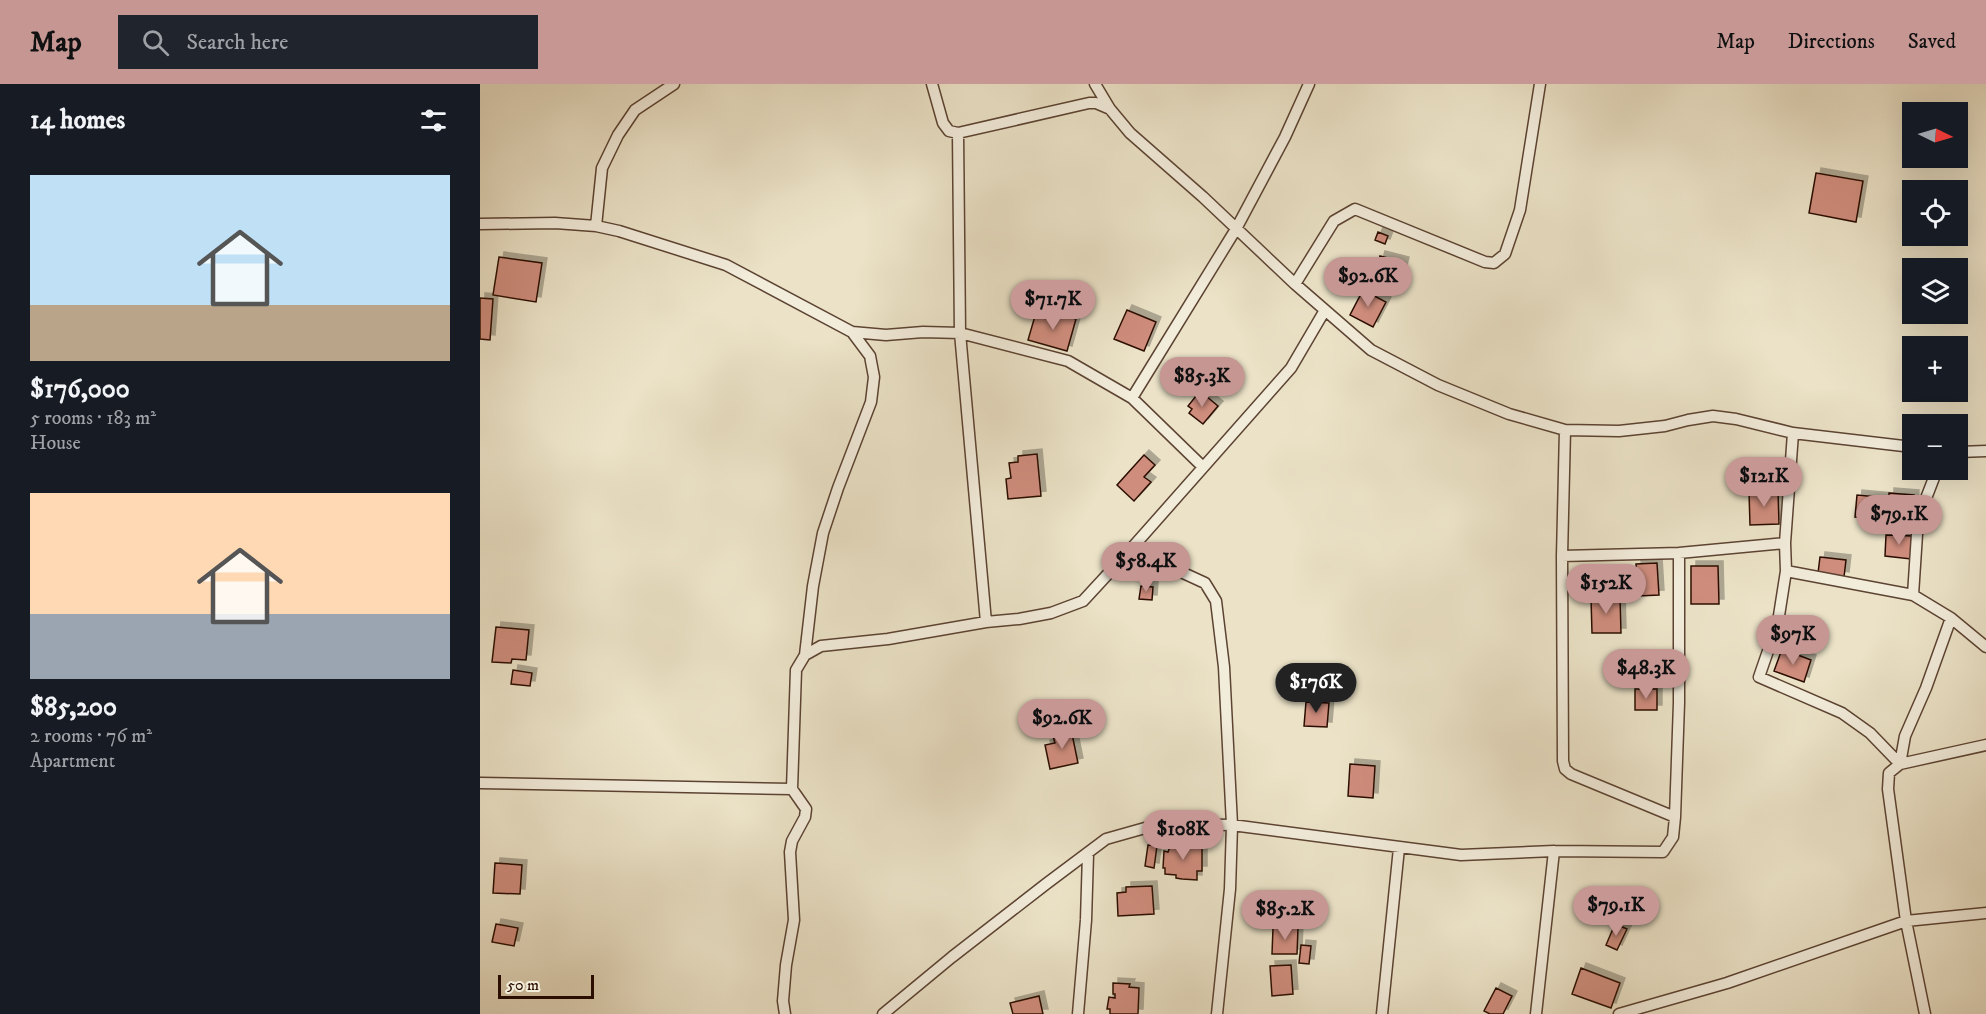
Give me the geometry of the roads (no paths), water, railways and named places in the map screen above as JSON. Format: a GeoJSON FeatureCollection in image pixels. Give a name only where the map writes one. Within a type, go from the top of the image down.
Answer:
{"type":"FeatureCollection","features":[{"type":"Feature","properties":{"kind":"street"},"geometry":{"type":"LineString","coordinates":[[597,226],[602,168],[618,135],[635,110],[674,84]]}},
{"type":"Feature","properties":{"kind":"street"},"geometry":{"type":"LineString","coordinates":[[932,84],[943,123],[949,131],[958,133],[1089,103],[1096,103],[1110,109]]}},
{"type":"Feature","properties":{"kind":"street"},"geometry":{"type":"LineString","coordinates":[[1095,84],[1110,109],[1130,133],[1294,284],[1371,350],[1438,386],[1509,414],[1564,430],[1619,431],[1665,426],[1713,416],[1736,419],[1793,433],[1902,446]]}},
{"type":"Feature","properties":{"kind":"street"},"geometry":{"type":"LineString","coordinates":[[1132,398],[1236,229],[1285,137],[1309,84]]}},
{"type":"Feature","properties":{"kind":"street"},"geometry":{"type":"LineString","coordinates":[[1294,284],[1334,221],[1355,209],[1485,262],[1494,263],[1505,254],[1520,210],[1540,84]]}},
{"type":"Feature","properties":{"kind":"street"},"geometry":{"type":"LineString","coordinates":[[958,133],[960,333],[986,622]]}},
{"type":"Feature","properties":{"kind":"street"},"geometry":{"type":"LineString","coordinates":[[480,224],[555,223],[597,226],[619,231],[726,265],[852,332],[886,335],[923,332],[960,333],[1068,362],[1132,398],[1203,467]]}},
{"type":"Feature","properties":{"kind":"street"},"geometry":{"type":"LineString","coordinates":[[805,655],[821,646],[888,639],[1051,613],[1083,601],[1291,368],[1325,310]]}},
{"type":"Feature","properties":{"kind":"street"},"geometry":{"type":"LineString","coordinates":[[785,1014],[783,1001],[785,974],[794,920],[790,852],[797,828],[806,813],[792,789],[796,670],[805,655],[813,586],[823,533],[871,402],[874,377],[870,356],[852,332]]}},
{"type":"Feature","properties":{"kind":"street"},"geometry":{"type":"LineString","coordinates":[[1564,430],[1562,556],[1563,761],[1565,769],[1571,774],[1675,817]]}},
{"type":"Feature","properties":{"kind":"street"},"geometry":{"type":"LineString","coordinates":[[1793,433],[1785,543],[1786,571],[1778,622],[1759,677],[1842,713],[1870,733],[1900,764]]}},
{"type":"Feature","properties":{"kind":"street"},"geometry":{"type":"LineString","coordinates":[[1968,452],[1986,451]]}},
{"type":"Feature","properties":{"kind":"street"},"geometry":{"type":"LineString","coordinates":[[1913,596],[1918,519],[1933,480]]}},
{"type":"Feature","properties":{"kind":"street"},"geometry":{"type":"LineString","coordinates":[[1562,556],[1679,553],[1785,543]]}},
{"type":"Feature","properties":{"kind":"street"},"geometry":{"type":"LineString","coordinates":[[1131,549],[1205,584],[1216,601],[1224,667],[1232,825],[1230,889],[1217,1014]]}},
{"type":"Feature","properties":{"kind":"street"},"geometry":{"type":"LineString","coordinates":[[883,1014],[1046,884],[1106,840],[1145,828],[1168,824],[1232,825],[1461,855],[1554,851],[1663,852],[1673,837],[1675,817],[1679,703],[1679,553]]}},
{"type":"Feature","properties":{"kind":"street"},"geometry":{"type":"LineString","coordinates":[[1786,571],[1913,596],[1950,618],[1986,647]]}},
{"type":"Feature","properties":{"kind":"street"},"geometry":{"type":"LineString","coordinates":[[1900,764],[1905,736],[1926,688],[1950,618]]}},
{"type":"Feature","properties":{"kind":"street"},"geometry":{"type":"LineString","coordinates":[[1924,1014],[1906,921],[1888,789],[1889,773],[1900,764],[1986,745]]}},
{"type":"Feature","properties":{"kind":"street"},"geometry":{"type":"LineString","coordinates":[[480,783],[792,789]]}},
{"type":"Feature","properties":{"kind":"street"},"geometry":{"type":"LineString","coordinates":[[1383,1014],[1399,848]]}},
{"type":"Feature","properties":{"kind":"street"},"geometry":{"type":"LineString","coordinates":[[1536,1014],[1554,851]]}},
{"type":"Feature","properties":{"kind":"street"},"geometry":{"type":"LineString","coordinates":[[1078,1014],[1086,920],[1088,854]]}},
{"type":"Feature","properties":{"kind":"street"},"geometry":{"type":"LineString","coordinates":[[1619,1014],[1727,983],[1906,921],[1986,913]]}}]}
